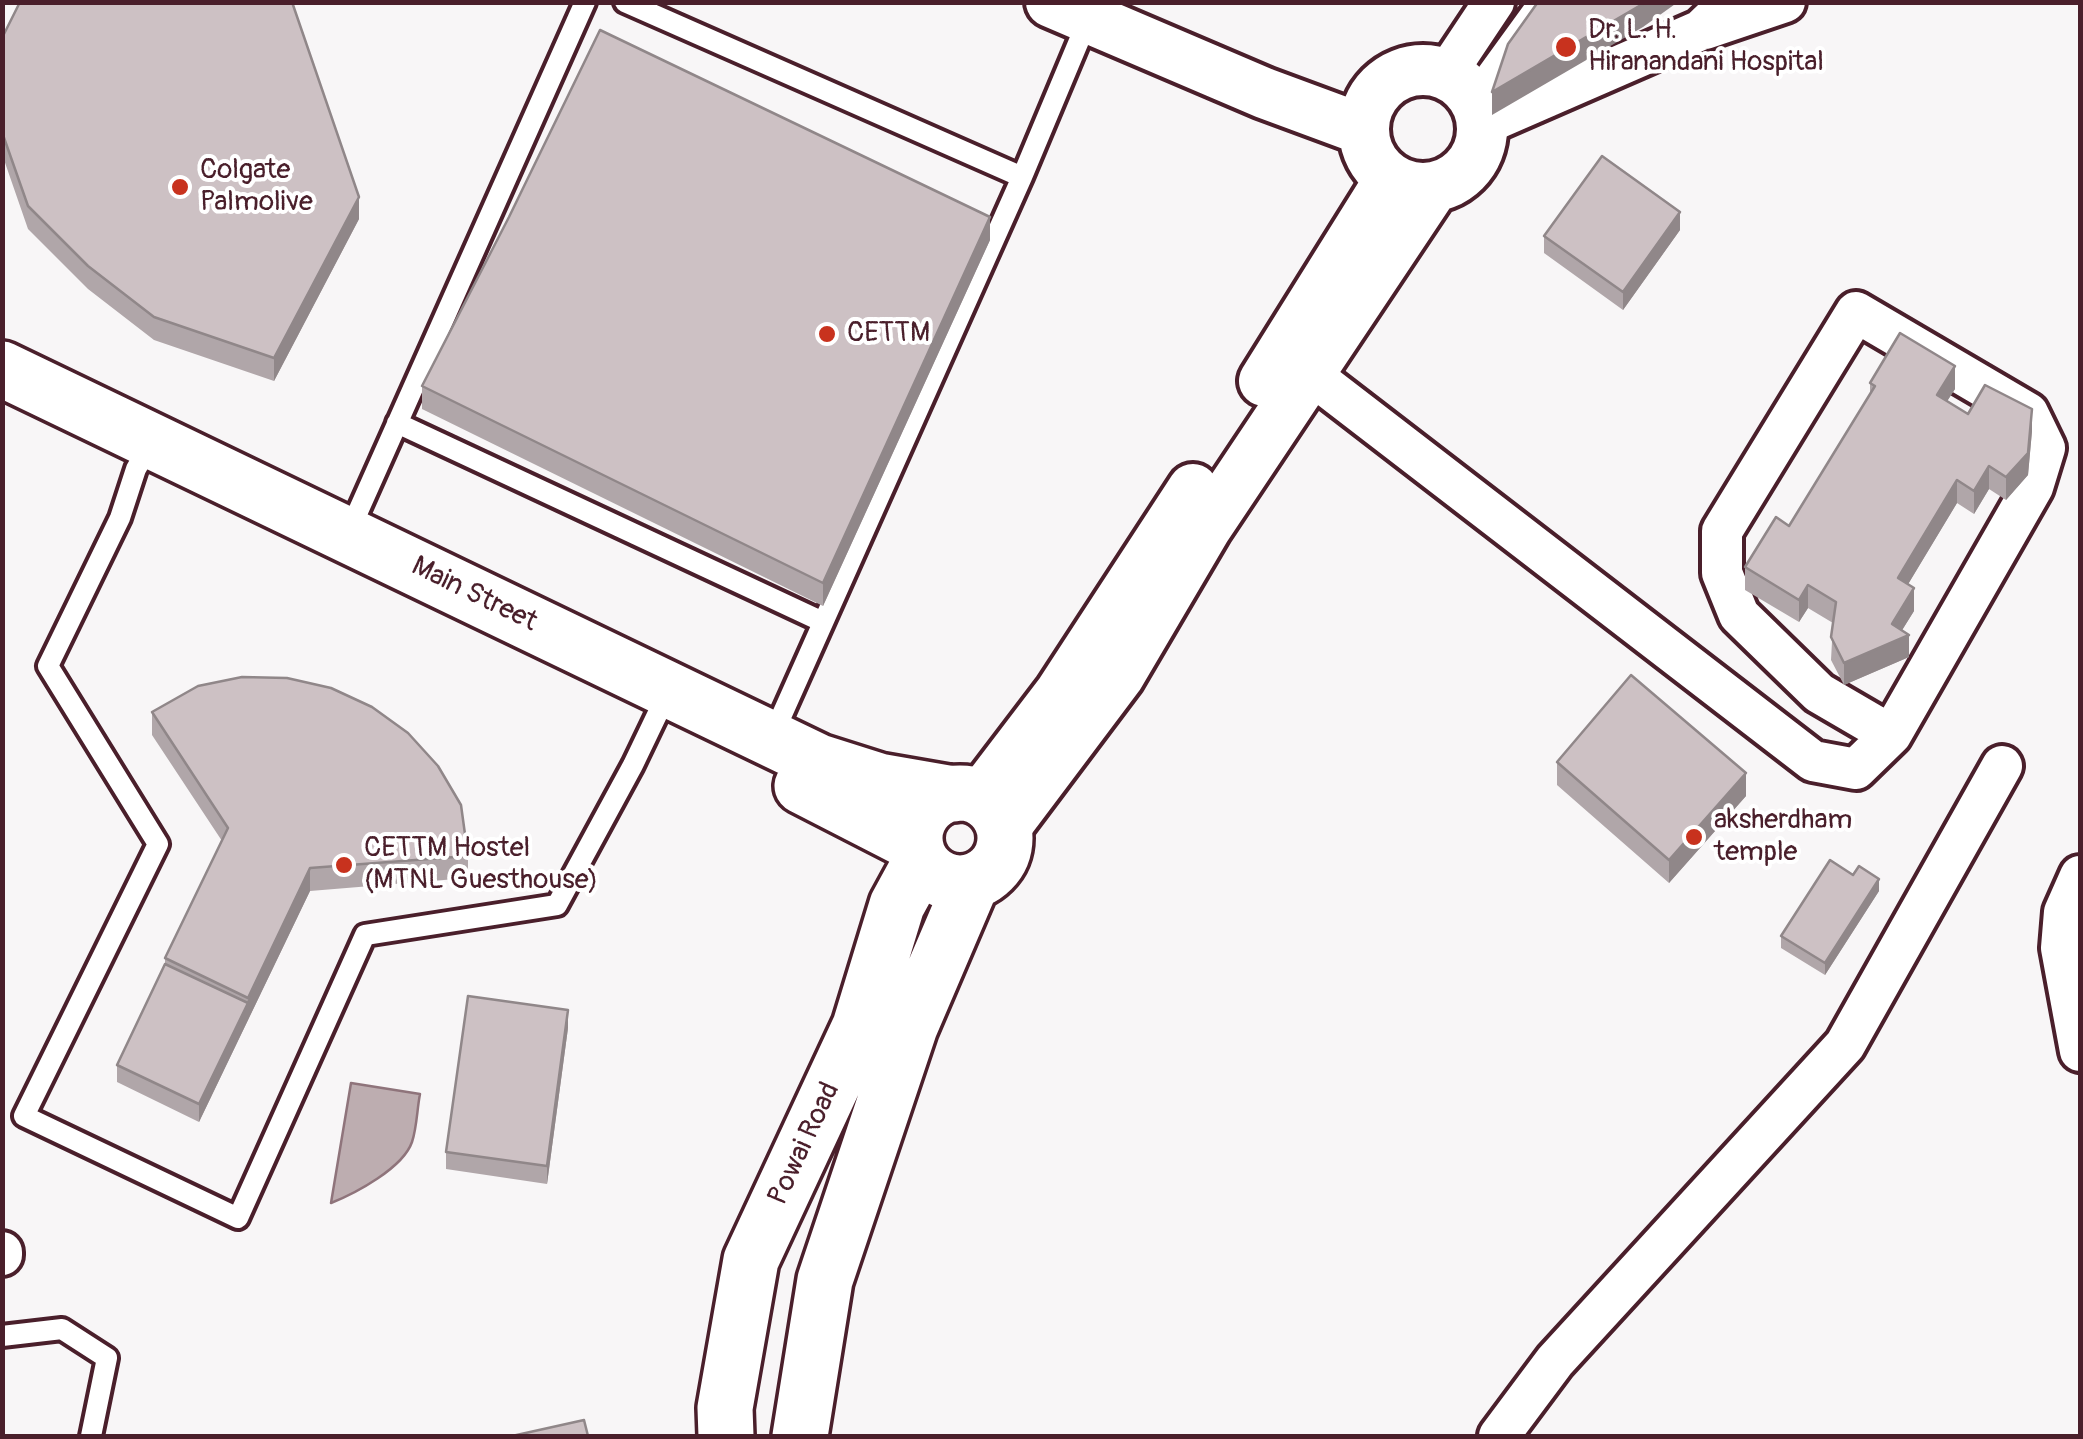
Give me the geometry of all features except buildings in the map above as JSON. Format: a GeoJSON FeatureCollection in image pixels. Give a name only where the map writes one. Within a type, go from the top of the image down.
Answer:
{"type":"FeatureCollection","features":[{"type":"Feature","properties":{"kind":"main road","name":"Main Street"},"geometry":{"type":"LineString","coordinates":[[2,369],[144,455],[663,704],[771,738],[819,762],[980,807]]}},
{"type":"Feature","properties":{"kind":"main road","name":"Main Street"},"geometry":{"type":"LineString","coordinates":[[2,406],[144,455],[348,534],[857,812],[918,853]]}},
{"type":"Feature","properties":{"kind":"main road"},"geometry":{"type":"LineString","coordinates":[[941,797],[980,807],[1002,856],[984,876],[958,883],[944,880],[918,853],[920,817],[941,797]]}},
{"type":"Feature","properties":{"kind":"main road","name":"Powai Road"},"geometry":{"type":"LineString","coordinates":[[726,1436],[725,1408],[751,1260],[860,1026],[897,905],[918,853]]}},
{"type":"Feature","properties":{"kind":"main road","name":"Powai Road"},"geometry":{"type":"LineString","coordinates":[[800,1436],[824,1280],[910,1026],[972,882]]}},
{"type":"Feature","properties":{"kind":"street"},"geometry":{"type":"LineString","coordinates":[[1136,2],[1367,116]]}},
{"type":"Feature","properties":{"kind":"street"},"geometry":{"type":"LineString","coordinates":[[1469,101],[1425,70],[1403,73],[1384,84],[1367,116],[1365,144],[1374,164],[1412,183],[1454,180],[1470,166],[1480,147],[1469,101],[1494,2]]}},
{"type":"Feature","properties":{"kind":"street"},"geometry":{"type":"LineString","coordinates":[[1469,101],[1552,2]]}},
{"type":"Feature","properties":{"kind":"street"},"geometry":{"type":"LineString","coordinates":[[1701,30],[1730,2]]}},
{"type":"Feature","properties":{"kind":"street"},"geometry":{"type":"LineString","coordinates":[[1469,101],[1785,2]]}},
{"type":"Feature","properties":{"kind":"street"},"geometry":{"type":"LineString","coordinates":[[1070,6],[1264,93],[1367,116]]}},
{"type":"Feature","properties":{"kind":"street"},"geometry":{"type":"LineString","coordinates":[[980,807],[1297,361],[1412,183]]}},
{"type":"Feature","properties":{"kind":"street"},"geometry":{"type":"LineString","coordinates":[[1297,361],[1813,761],[1856,769],[1891,735],[2033,487],[2045,448],[2028,413],[1856,312],[1722,531],[1722,573],[1739,615],[1819,693],[1891,735]]}},
{"type":"Feature","properties":{"kind":"street"},"geometry":{"type":"LineString","coordinates":[[1499,1436],[1555,1361],[1845,1045],[2002,766]]}},
{"type":"Feature","properties":{"kind":"street"},"geometry":{"type":"LineString","coordinates":[[2079,1036],[2061,948],[2064,912],[2080,876]]}},
{"type":"Feature","properties":{"kind":"lane"},"geometry":{"type":"LineString","coordinates":[[348,534],[586,2]]}},
{"type":"Feature","properties":{"kind":"lane"},"geometry":{"type":"LineString","coordinates":[[625,2],[1022,177]]}},
{"type":"Feature","properties":{"kind":"lane"},"geometry":{"type":"LineString","coordinates":[[771,738],[1022,177],[1070,6]]}},
{"type":"Feature","properties":{"kind":"lane"},"geometry":{"type":"LineString","coordinates":[[397,423],[823,622]]}},
{"type":"Feature","properties":{"kind":"lane"},"geometry":{"type":"LineString","coordinates":[[144,455],[120,518],[48,666],[158,844],[24,1116],[238,1218],[366,934],[557,904],[663,704]]}},
{"type":"Feature","properties":{"kind":"lane"},"geometry":{"type":"LineString","coordinates":[[2,1336],[62,1329],[107,1358],[91,1436]]}},
{"type":"Feature","properties":{"kind":"shaded area"},"geometry":{"type":"Polygon","coordinates":[[[351,1083],[420,1094],[415,1130],[407,1152],[389,1170],[331,1203],[351,1083]]]}},
{"type":"Feature","properties":{"kind":"place","name":"Dr. L. H. Hiranandani Hospital"},"geometry":{"type":"Point","coordinates":[1566,47]}},
{"type":"Feature","properties":{"kind":"place","name":"Colgate Palmolive"},"geometry":{"type":"Point","coordinates":[180,187]}},
{"type":"Feature","properties":{"kind":"place","name":"CETTM"},"geometry":{"type":"Point","coordinates":[827,334]}},
{"type":"Feature","properties":{"kind":"place","name":"aksherdham temple"},"geometry":{"type":"Point","coordinates":[1694,837]}},
{"type":"Feature","properties":{"kind":"place","name":"CETTM Hostel (MTNL Guesthouse)"},"geometry":{"type":"Point","coordinates":[344,865]}}]}
